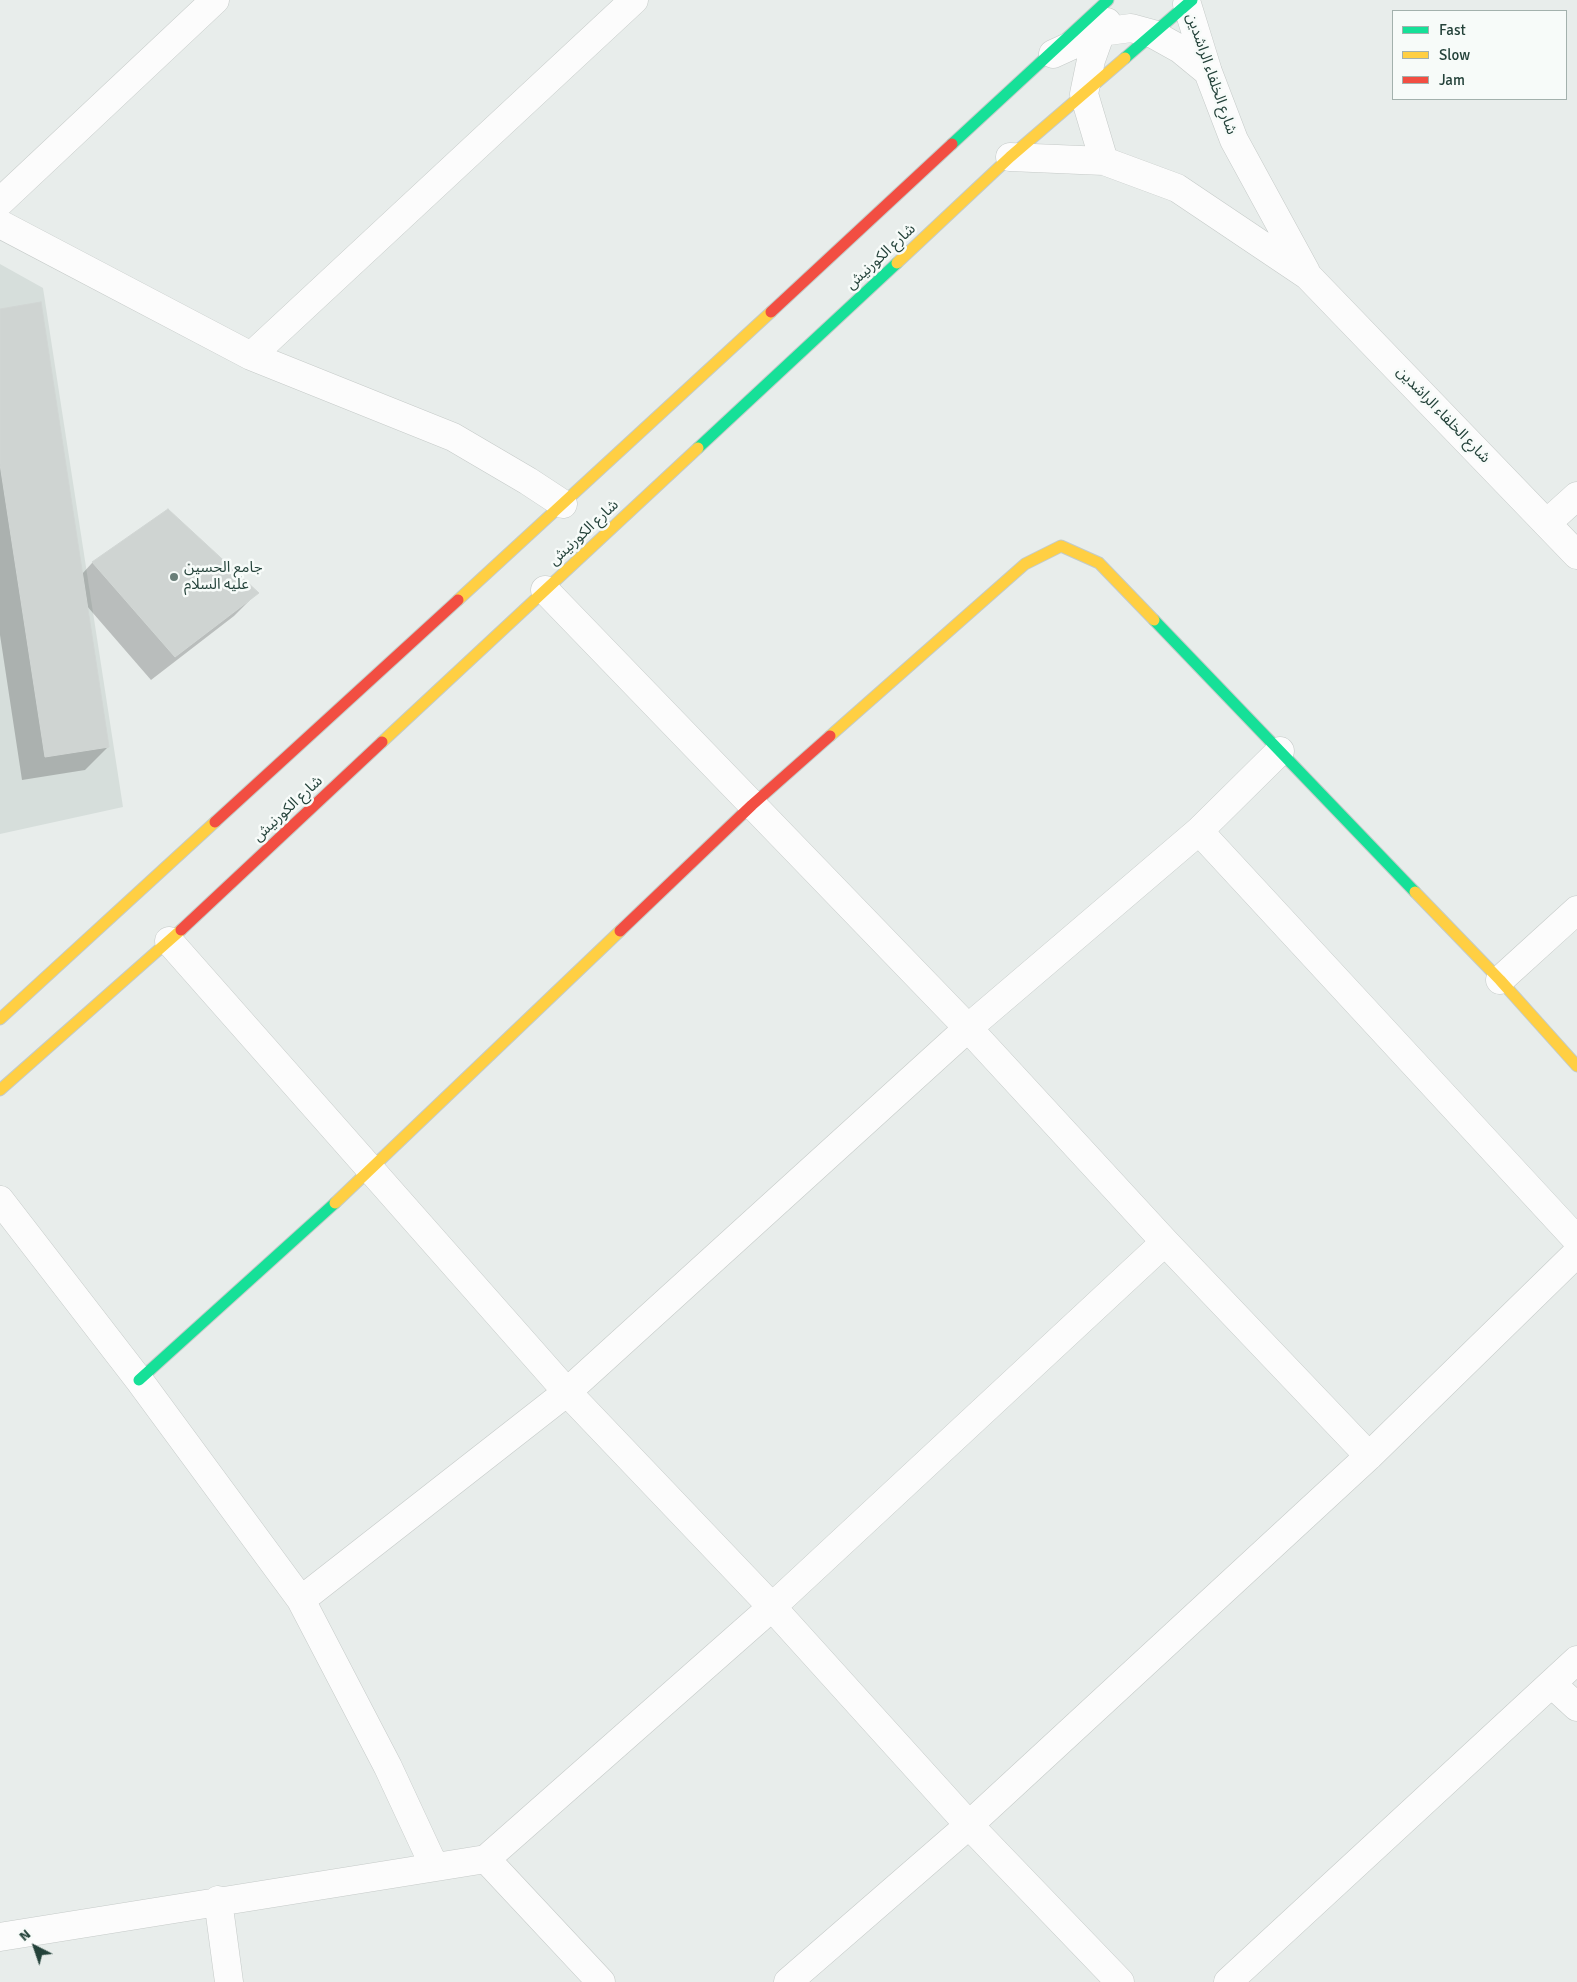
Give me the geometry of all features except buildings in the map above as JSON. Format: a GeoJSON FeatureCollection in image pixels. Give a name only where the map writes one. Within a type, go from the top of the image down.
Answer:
{"type":"FeatureCollection","features":[{"type":"Feature","properties":{"kind":"street"},"geometry":{"type":"LineString","coordinates":[[0,202],[215,0]]}},
{"type":"Feature","properties":{"kind":"street"},"geometry":{"type":"LineString","coordinates":[[251,356],[634,0]]}},
{"type":"Feature","properties":{"kind":"street"},"geometry":{"type":"LineString","coordinates":[[0,1019],[563,504],[1108,0]]}},
{"type":"Feature","properties":{"kind":"street"},"geometry":{"type":"LineString","coordinates":[[1104,161],[1084,94],[1091,60],[1101,32],[1121,0]]}},
{"type":"Feature","properties":{"kind":"street","name":"شارع الكورنيش"},"geometry":{"type":"LineString","coordinates":[[0,1090],[169,941],[1010,157],[1189,2]]}},
{"type":"Feature","properties":{"kind":"street","name":"شارع الخلفاء الراشدين"},"geometry":{"type":"LineString","coordinates":[[1189,2],[1208,72],[1234,140],[1308,276]]}},
{"type":"Feature","properties":{"kind":"street"},"geometry":{"type":"LineString","coordinates":[[1048,56],[1101,32],[1131,28],[1153,34],[1180,50],[1208,72]]}},
{"type":"Feature","properties":{"kind":"street","name":"شارع الخلفاء الراشدين"},"geometry":{"type":"LineString","coordinates":[[1010,157],[1104,161],[1177,188],[1308,276],[1577,555]]}},
{"type":"Feature","properties":{"kind":"street"},"geometry":{"type":"LineString","coordinates":[[0,224],[251,356],[453,437],[563,504]]}},
{"type":"Feature","properties":{"kind":"street"},"geometry":{"type":"LineString","coordinates":[[1547,523],[1577,496]]}},
{"type":"Feature","properties":{"kind":"street"},"geometry":{"type":"LineString","coordinates":[[139,1380],[372,1170],[752,805],[1024,564],[1061,546],[1099,563],[1500,980],[1577,1066]]}},
{"type":"Feature","properties":{"kind":"street"},"geometry":{"type":"LineString","coordinates":[[544,590],[968,1028],[1165,1242],[1369,1456]]}},
{"type":"Feature","properties":{"kind":"street"},"geometry":{"type":"LineString","coordinates":[[301,1600],[567,1392],[968,1028],[1199,831],[1280,751]]}},
{"type":"Feature","properties":{"kind":"street"},"geometry":{"type":"LineString","coordinates":[[1199,831],[1577,1240]]}},
{"type":"Feature","properties":{"kind":"street"},"geometry":{"type":"LineString","coordinates":[[1500,980],[1577,910]]}},
{"type":"Feature","properties":{"kind":"street"},"geometry":{"type":"LineString","coordinates":[[169,941],[567,1392],[772,1607],[970,1825],[1120,1982]]}},
{"type":"Feature","properties":{"kind":"street"},"geometry":{"type":"LineString","coordinates":[[0,1200],[139,1380],[301,1600],[388,1767],[434,1866]]}},
{"type":"Feature","properties":{"kind":"street"},"geometry":{"type":"LineString","coordinates":[[0,1937],[218,1900],[486,1859],[772,1607],[1165,1242]]}},
{"type":"Feature","properties":{"kind":"street"},"geometry":{"type":"LineString","coordinates":[[788,1982],[970,1825],[1369,1456],[1577,1253]]}},
{"type":"Feature","properties":{"kind":"street"},"geometry":{"type":"LineString","coordinates":[[1228,1982],[1577,1660]]}},
{"type":"Feature","properties":{"kind":"street"},"geometry":{"type":"LineString","coordinates":[[1552,1684],[1577,1707]]}},
{"type":"Feature","properties":{"kind":"street"},"geometry":{"type":"LineString","coordinates":[[486,1859],[601,1982]]}},
{"type":"Feature","properties":{"kind":"street"},"geometry":{"type":"LineString","coordinates":[[218,1900],[229,1982]]}},
{"type":"Feature","properties":{"kind":"shaded area"},"geometry":{"type":"Polygon","coordinates":[[[0,264],[43,288],[123,807],[0,834],[0,264]]]}},
{"type":"Feature","properties":{"kind":"traffic: fast"},"geometry":{"type":"LineString","coordinates":[[952,144],[1108,0]]}},
{"type":"Feature","properties":{"kind":"traffic: fast"},"geometry":{"type":"LineString","coordinates":[[1125,58],[1192,0]]}},
{"type":"Feature","properties":{"kind":"traffic: fast"},"geometry":{"type":"LineString","coordinates":[[698,448],[897,263]]}},
{"type":"Feature","properties":{"kind":"traffic: fast"},"geometry":{"type":"LineString","coordinates":[[1154,620],[1415,892]]}},
{"type":"Feature","properties":{"kind":"traffic: fast"},"geometry":{"type":"LineString","coordinates":[[139,1380],[335,1203]]}},
{"type":"Feature","properties":{"kind":"traffic: slow"},"geometry":{"type":"LineString","coordinates":[[897,263],[1010,157],[1125,58]]}},
{"type":"Feature","properties":{"kind":"traffic: slow"},"geometry":{"type":"LineString","coordinates":[[458,600],[771,312]]}},
{"type":"Feature","properties":{"kind":"traffic: slow"},"geometry":{"type":"LineString","coordinates":[[382,742],[698,448]]}},
{"type":"Feature","properties":{"kind":"traffic: slow"},"geometry":{"type":"LineString","coordinates":[[830,736],[1025,564],[1061,546],[1099,563],[1154,620]]}},
{"type":"Feature","properties":{"kind":"traffic: slow"},"geometry":{"type":"LineString","coordinates":[[0,1019],[215,822]]}},
{"type":"Feature","properties":{"kind":"traffic: slow"},"geometry":{"type":"LineString","coordinates":[[1415,892],[1500,980],[1577,1066]]}},
{"type":"Feature","properties":{"kind":"traffic: slow"},"geometry":{"type":"LineString","coordinates":[[0,1090],[181,930]]}},
{"type":"Feature","properties":{"kind":"traffic: slow"},"geometry":{"type":"LineString","coordinates":[[335,1203],[620,931]]}},
{"type":"Feature","properties":{"kind":"traffic: jam"},"geometry":{"type":"LineString","coordinates":[[771,312],[952,144]]}},
{"type":"Feature","properties":{"kind":"traffic: jam"},"geometry":{"type":"LineString","coordinates":[[215,822],[458,600]]}},
{"type":"Feature","properties":{"kind":"traffic: jam"},"geometry":{"type":"LineString","coordinates":[[620,931],[752,805],[830,736]]}},
{"type":"Feature","properties":{"kind":"traffic: jam"},"geometry":{"type":"LineString","coordinates":[[181,930],[382,742]]}},
{"type":"Feature","properties":{"kind":"place","name":"جامع الحسين عليه السلام"},"geometry":{"type":"Point","coordinates":[174,577]}}]}
